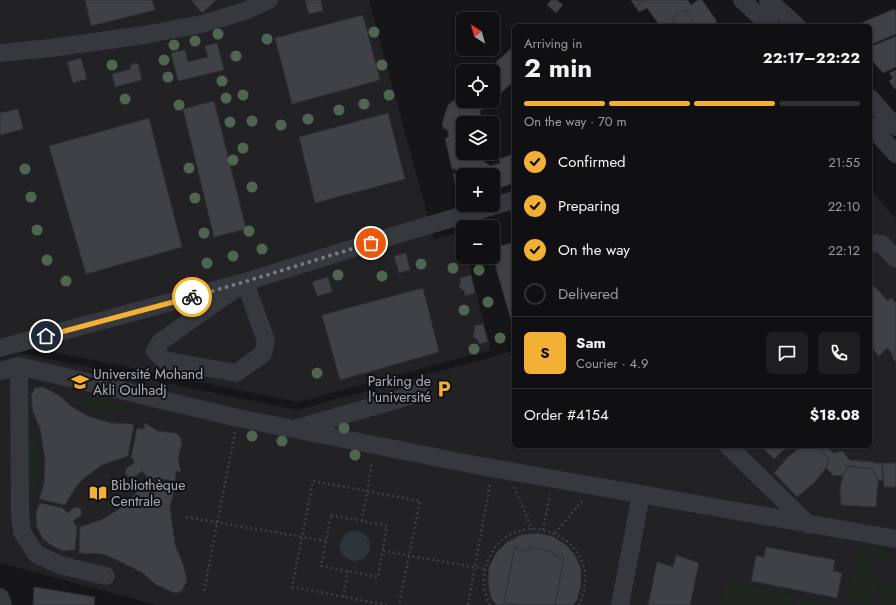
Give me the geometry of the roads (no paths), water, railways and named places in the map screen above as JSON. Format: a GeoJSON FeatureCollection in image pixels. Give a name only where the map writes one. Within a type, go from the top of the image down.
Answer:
{"type":"FeatureCollection","features":[{"type":"Feature","properties":{"kind":"street"},"geometry":{"type":"LineString","coordinates":[[0,54],[144,35],[202,24],[245,11],[270,0]]}},
{"type":"Feature","properties":{"kind":"street"},"geometry":{"type":"LineString","coordinates":[[742,0],[768,24]]}},
{"type":"Feature","properties":{"kind":"street"},"geometry":{"type":"LineString","coordinates":[[768,0],[795,24]]}},
{"type":"Feature","properties":{"kind":"street"},"geometry":{"type":"LineString","coordinates":[[872,100],[896,127]]}},
{"type":"Feature","properties":{"kind":"street"},"geometry":{"type":"LineString","coordinates":[[872,127],[896,154]]}},
{"type":"Feature","properties":{"kind":"street"},"geometry":{"type":"LineString","coordinates":[[0,348],[244,282],[512,201]]}},
{"type":"Feature","properties":{"kind":"street"},"geometry":{"type":"LineString","coordinates":[[872,243],[882,244],[896,259]]}},
{"type":"Feature","properties":{"kind":"street"},"geometry":{"type":"LineString","coordinates":[[244,282],[266,342],[263,354],[236,373],[164,360],[155,352],[160,342],[244,282]]}},
{"type":"Feature","properties":{"kind":"street"},"geometry":{"type":"LineString","coordinates":[[0,371],[19,366],[238,418],[552,480],[896,540]]}},
{"type":"Feature","properties":{"kind":"street"},"geometry":{"type":"LineString","coordinates":[[19,366],[20,511],[22,532],[36,554],[60,565],[106,576]]}},
{"type":"Feature","properties":{"kind":"street"},"geometry":{"type":"LineString","coordinates":[[295,429],[420,392]]}},
{"type":"Feature","properties":{"kind":"street"},"geometry":{"type":"LineString","coordinates":[[730,448],[809,525]]}},
{"type":"Feature","properties":{"kind":"street"},"geometry":{"type":"LineString","coordinates":[[620,605],[641,496]]}},
{"type":"Feature","properties":{"kind":"street"},"geometry":{"type":"LineString","coordinates":[[0,597],[3,605]]}},
{"type":"Feature","properties":{"kind":"place","name":"Université Mohand Akli Oulhadj"},"geometry":{"type":"Point","coordinates":[80,382]}},
{"type":"Feature","properties":{"kind":"place","name":"Parking de l'université"},"geometry":{"type":"Point","coordinates":[444,389]}},
{"type":"Feature","properties":{"kind":"place","name":"Bibliothèque Centrale"},"geometry":{"type":"Point","coordinates":[98,493]}}]}
